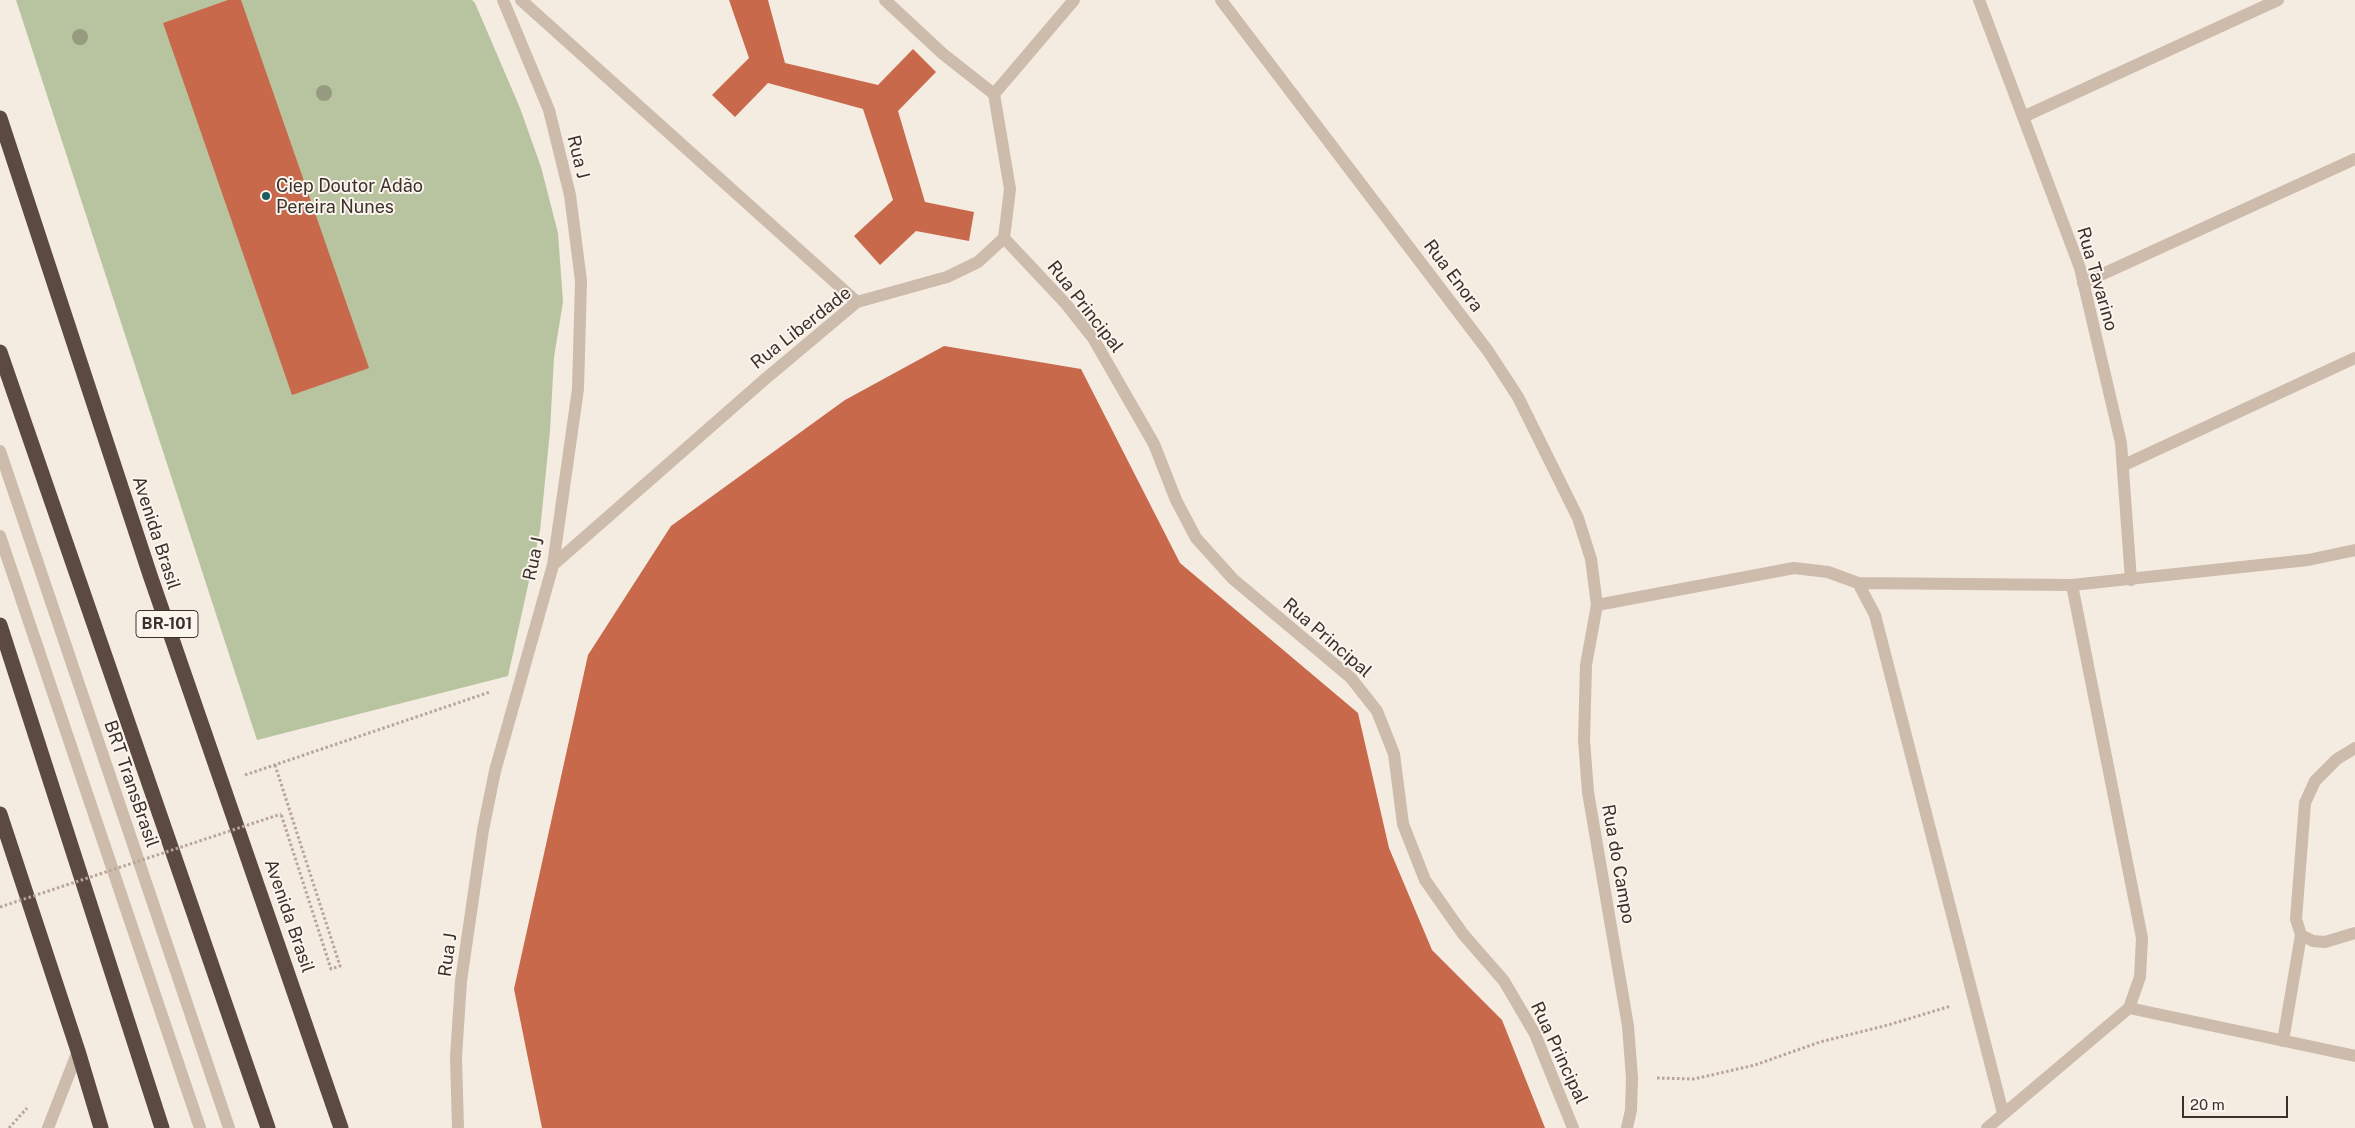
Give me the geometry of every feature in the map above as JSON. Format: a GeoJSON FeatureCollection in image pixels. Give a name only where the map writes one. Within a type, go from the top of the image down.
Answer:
{"type":"FeatureCollection","features":[{"type":"Feature","properties":{"kind":"highway","name":"Avenida Brasil"},"geometry":{"type":"LineString","coordinates":[[0,118],[147,566],[341,1128]]}},
{"type":"Feature","properties":{"kind":"highway"},"geometry":{"type":"LineString","coordinates":[[0,352],[268,1128]]}},
{"type":"Feature","properties":{"kind":"highway"},"geometry":{"type":"LineString","coordinates":[[0,626],[162,1128]]}},
{"type":"Feature","properties":{"kind":"highway"},"geometry":{"type":"LineString","coordinates":[[0,639],[15,672]]}},
{"type":"Feature","properties":{"kind":"highway"},"geometry":{"type":"LineString","coordinates":[[0,814],[78,1051],[100,1128]]}},
{"type":"Feature","properties":{"kind":"street","name":"Rua J"},"geometry":{"type":"LineString","coordinates":[[458,1128],[456,1058],[461,980],[484,830],[496,771],[553,565],[578,389],[581,281],[570,195],[549,110],[504,0]]}},
{"type":"Feature","properties":{"kind":"street"},"geometry":{"type":"LineString","coordinates":[[522,0],[857,302]]}},
{"type":"Feature","properties":{"kind":"street"},"geometry":{"type":"LineString","coordinates":[[885,0],[942,54],[994,94],[1010,189],[1004,238]]}},
{"type":"Feature","properties":{"kind":"street"},"geometry":{"type":"LineString","coordinates":[[994,94],[1074,0]]}},
{"type":"Feature","properties":{"kind":"street","name":"Rua Enora"},"geometry":{"type":"LineString","coordinates":[[1221,0],[1482,344],[1518,397],[1578,518],[1591,559],[1597,605]]}},
{"type":"Feature","properties":{"kind":"street","name":"Rua Tavarino"},"geometry":{"type":"LineString","coordinates":[[1979,0],[2084,283],[2121,443],[2131,580]]}},
{"type":"Feature","properties":{"kind":"street"},"geometry":{"type":"LineString","coordinates":[[2023,117],[2278,0]]}},
{"type":"Feature","properties":{"kind":"street"},"geometry":{"type":"LineString","coordinates":[[2084,283],[2355,159]]}},
{"type":"Feature","properties":{"kind":"street","name":"Rua Liberdade"},"geometry":{"type":"LineString","coordinates":[[553,565],[764,380],[857,302],[947,277],[978,262],[1004,238]]}},
{"type":"Feature","properties":{"kind":"street","name":"Rua Principal"},"geometry":{"type":"LineString","coordinates":[[1004,238],[1066,304],[1093,338],[1154,444],[1176,500],[1196,538],[1233,579],[1351,678],[1377,711],[1394,754],[1403,824],[1425,880],[1462,934],[1504,981],[1535,1034],[1574,1128]]}},
{"type":"Feature","properties":{"kind":"street"},"geometry":{"type":"LineString","coordinates":[[2124,465],[2355,358]]}},
{"type":"Feature","properties":{"kind":"street","name":"BRT TransBrasil"},"geometry":{"type":"LineString","coordinates":[[0,451],[229,1128]]}},
{"type":"Feature","properties":{"kind":"street"},"geometry":{"type":"LineString","coordinates":[[0,536],[200,1128]]}},
{"type":"Feature","properties":{"kind":"street"},"geometry":{"type":"LineString","coordinates":[[1597,605],[1794,568],[1828,572],[1858,583],[2072,585],[2308,560],[2355,550]]}},
{"type":"Feature","properties":{"kind":"street"},"geometry":{"type":"LineString","coordinates":[[1858,583],[1875,615],[2003,1113]]}},
{"type":"Feature","properties":{"kind":"street"},"geometry":{"type":"LineString","coordinates":[[1986,1128],[2129,1008],[2140,977],[2142,938],[2072,585]]}},
{"type":"Feature","properties":{"kind":"street","name":"Rua do Campo"},"geometry":{"type":"LineString","coordinates":[[1597,605],[1586,665],[1584,748],[1588,792],[1628,1026],[1632,1078],[1631,1110],[1627,1128]]}},
{"type":"Feature","properties":{"kind":"street"},"geometry":{"type":"LineString","coordinates":[[2283,1041],[2301,935],[2296,919],[2305,803],[2315,781],[2338,759],[2355,748]]}},
{"type":"Feature","properties":{"kind":"street"},"geometry":{"type":"LineString","coordinates":[[2301,935],[2313,941],[2326,942],[2355,933]]}},
{"type":"Feature","properties":{"kind":"street"},"geometry":{"type":"LineString","coordinates":[[2129,1008],[2355,1056]]}},
{"type":"Feature","properties":{"kind":"street"},"geometry":{"type":"LineString","coordinates":[[48,1128],[78,1051]]}},
{"type":"Feature","properties":{"kind":"path"},"geometry":{"type":"LineString","coordinates":[[223,782],[520,682]]}},
{"type":"Feature","properties":{"kind":"path"},"geometry":{"type":"LineString","coordinates":[[0,907],[281,814],[331,969],[340,966],[275,765]]}},
{"type":"Feature","properties":{"kind":"path"},"geometry":{"type":"LineString","coordinates":[[1632,1078],[1694,1078],[1755,1065],[1820,1042],[1888,1025],[1973,998]]}},
{"type":"Feature","properties":{"kind":"green space"},"geometry":{"type":"Polygon","coordinates":[[[16,0],[472,0],[475,3],[520,108],[541,167],[558,233],[563,302],[554,357],[550,431],[540,531],[508,676],[257,740],[16,0]]]}},
{"type":"Feature","properties":{"kind":"building","name":"Ciep Doutor Adão Pereira Nunes"},"geometry":{"type":"Polygon","coordinates":[[[228,0],[241,0],[369,368],[292,395],[163,23],[228,0]]]}},
{"type":"Feature","properties":{"kind":"building"},"geometry":{"type":"Polygon","coordinates":[[[729,0],[768,0],[785,63],[878,85],[913,49],[936,72],[898,111],[925,202],[974,212],[969,241],[916,231],[880,265],[854,236],[893,200],[863,109],[768,83],[735,117],[712,95],[749,58],[729,0]]]}},
{"type":"Feature","properties":{"kind":"building"},"geometry":{"type":"Polygon","coordinates":[[[944,346],[1081,369],[1180,563],[1358,713],[1389,848],[1432,950],[1502,1020],[1545,1128],[542,1128],[514,989],[588,655],[671,526],[845,400],[944,346]]]}},
{"type":"Feature","properties":{"kind":"place","name":"Ciep Doutor Adão Pereira Nunes"},"geometry":{"type":"Point","coordinates":[266,196]}}]}
